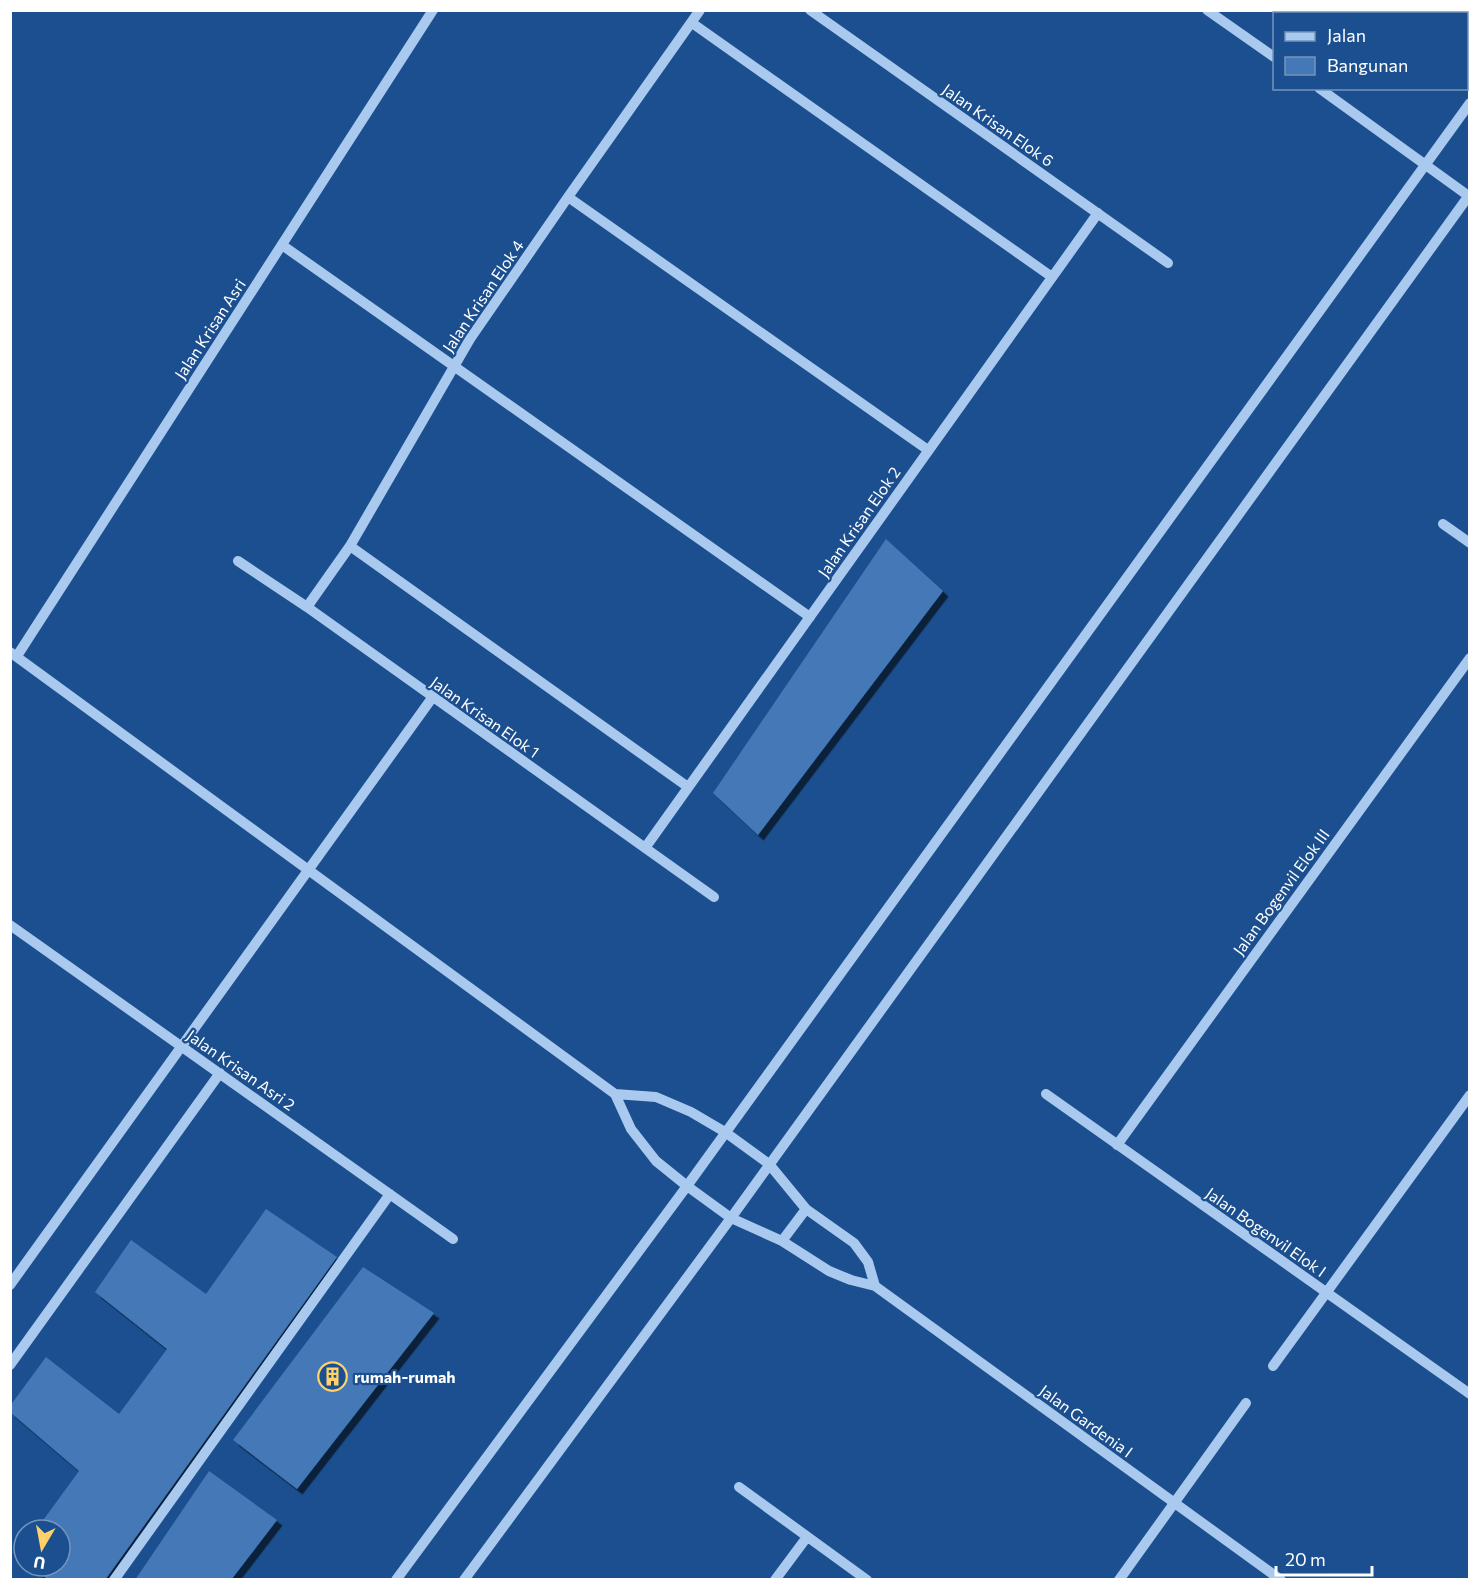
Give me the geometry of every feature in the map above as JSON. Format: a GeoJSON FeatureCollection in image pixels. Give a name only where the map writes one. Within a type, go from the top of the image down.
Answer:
{"type":"FeatureCollection","features":[{"type":"Feature","properties":{"kind":"street","name":"Jalan Krisan Asri"},"geometry":{"type":"LineString","coordinates":[[14,654],[433,10]]}},
{"type":"Feature","properties":{"kind":"street","name":"Jalan Krisan Elok 4"},"geometry":{"type":"LineString","coordinates":[[307,608],[350,546],[470,339],[700,10]]}},
{"type":"Feature","properties":{"kind":"street","name":"Jalan Krisan Elok 6"},"geometry":{"type":"LineString","coordinates":[[810,10],[1168,264]]}},
{"type":"Feature","properties":{"kind":"street"},"geometry":{"type":"LineString","coordinates":[[1207,10],[1273,56]]}},
{"type":"Feature","properties":{"kind":"street"},"geometry":{"type":"LineString","coordinates":[[692,23],[1052,277]]}},
{"type":"Feature","properties":{"kind":"street"},"geometry":{"type":"LineString","coordinates":[[465,1580],[731,1218],[1469,195],[1322,90]]}},
{"type":"Feature","properties":{"kind":"street"},"geometry":{"type":"LineString","coordinates":[[396,1580],[687,1186],[1470,103]]}},
{"type":"Feature","properties":{"kind":"street"},"geometry":{"type":"LineString","coordinates":[[568,197],[928,450]]}},
{"type":"Feature","properties":{"kind":"street","name":"Jalan Krisan Elok 2"},"geometry":{"type":"LineString","coordinates":[[645,848],[1098,213]]}},
{"type":"Feature","properties":{"kind":"street"},"geometry":{"type":"LineString","coordinates":[[282,245],[810,617]]}},
{"type":"Feature","properties":{"kind":"street"},"geometry":{"type":"LineString","coordinates":[[1443,524],[1470,543]]}},
{"type":"Feature","properties":{"kind":"street"},"geometry":{"type":"LineString","coordinates":[[350,546],[688,787]]}},
{"type":"Feature","properties":{"kind":"street","name":"Jalan Krisan Elok 1"},"geometry":{"type":"LineString","coordinates":[[238,561],[714,897]]}},
{"type":"Feature","properties":{"kind":"street"},"geometry":{"type":"LineString","coordinates":[[14,654],[615,1094],[656,1097],[691,1112],[725,1132],[769,1164],[806,1209],[854,1243],[868,1262],[875,1286]]}},
{"type":"Feature","properties":{"kind":"street","name":"Jalan Bogenvil Elok III"},"geometry":{"type":"LineString","coordinates":[[1117,1144],[1470,658]]}},
{"type":"Feature","properties":{"kind":"street"},"geometry":{"type":"LineString","coordinates":[[10,1285],[432,698]]}},
{"type":"Feature","properties":{"kind":"street","name":"Jalan Krisan Asri 2"},"geometry":{"type":"LineString","coordinates":[[10,925],[453,1239]]}},
{"type":"Feature","properties":{"kind":"street"},"geometry":{"type":"LineString","coordinates":[[10,1365],[220,1073]]}},
{"type":"Feature","properties":{"kind":"street","name":"Jalan Gardenia I"},"geometry":{"type":"LineString","coordinates":[[615,1094],[631,1129],[656,1161],[687,1186],[731,1218],[782,1241],[829,1271],[875,1286],[1281,1580]]}},
{"type":"Feature","properties":{"kind":"street","name":"Jalan Bogenvil Elok I"},"geometry":{"type":"LineString","coordinates":[[1046,1094],[1470,1394]]}},
{"type":"Feature","properties":{"kind":"street"},"geometry":{"type":"LineString","coordinates":[[1273,1366],[1470,1095]]}},
{"type":"Feature","properties":{"kind":"street"},"geometry":{"type":"LineString","coordinates":[[114,1580],[390,1194]]}},
{"type":"Feature","properties":{"kind":"street"},"geometry":{"type":"LineString","coordinates":[[782,1241],[806,1209]]}},
{"type":"Feature","properties":{"kind":"street"},"geometry":{"type":"LineString","coordinates":[[1119,1580],[1246,1402]]}},
{"type":"Feature","properties":{"kind":"street"},"geometry":{"type":"LineString","coordinates":[[739,1487],[867,1580]]}},
{"type":"Feature","properties":{"kind":"street"},"geometry":{"type":"LineString","coordinates":[[775,1580],[807,1537]]}},
{"type":"Feature","properties":{"kind":"building"},"geometry":{"type":"Polygon","coordinates":[[[886,539],[943,591],[758,835],[713,793],[886,539]]]}},
{"type":"Feature","properties":{"kind":"building"},"geometry":{"type":"Polygon","coordinates":[[[266,1209],[337,1257],[105,1580],[49,1580],[46,1578],[72,1578],[72,1518],[45,1518],[79,1471],[10,1412],[10,1406],[46,1357],[119,1414],[167,1349],[95,1292],[131,1240],[206,1294],[266,1209]]]}},
{"type":"Feature","properties":{"kind":"building","name":"rumah-rumah"},"geometry":{"type":"Polygon","coordinates":[[[363,1267],[434,1313],[297,1489],[233,1440],[363,1267]]]}},
{"type":"Feature","properties":{"kind":"building"},"geometry":{"type":"Polygon","coordinates":[[[209,1471],[277,1520],[231,1580],[135,1580],[209,1471]]]}},
{"type":"Feature","properties":{"kind":"place","name":"rumah-rumah"},"geometry":{"type":"Point","coordinates":[333,1377]}}]}
